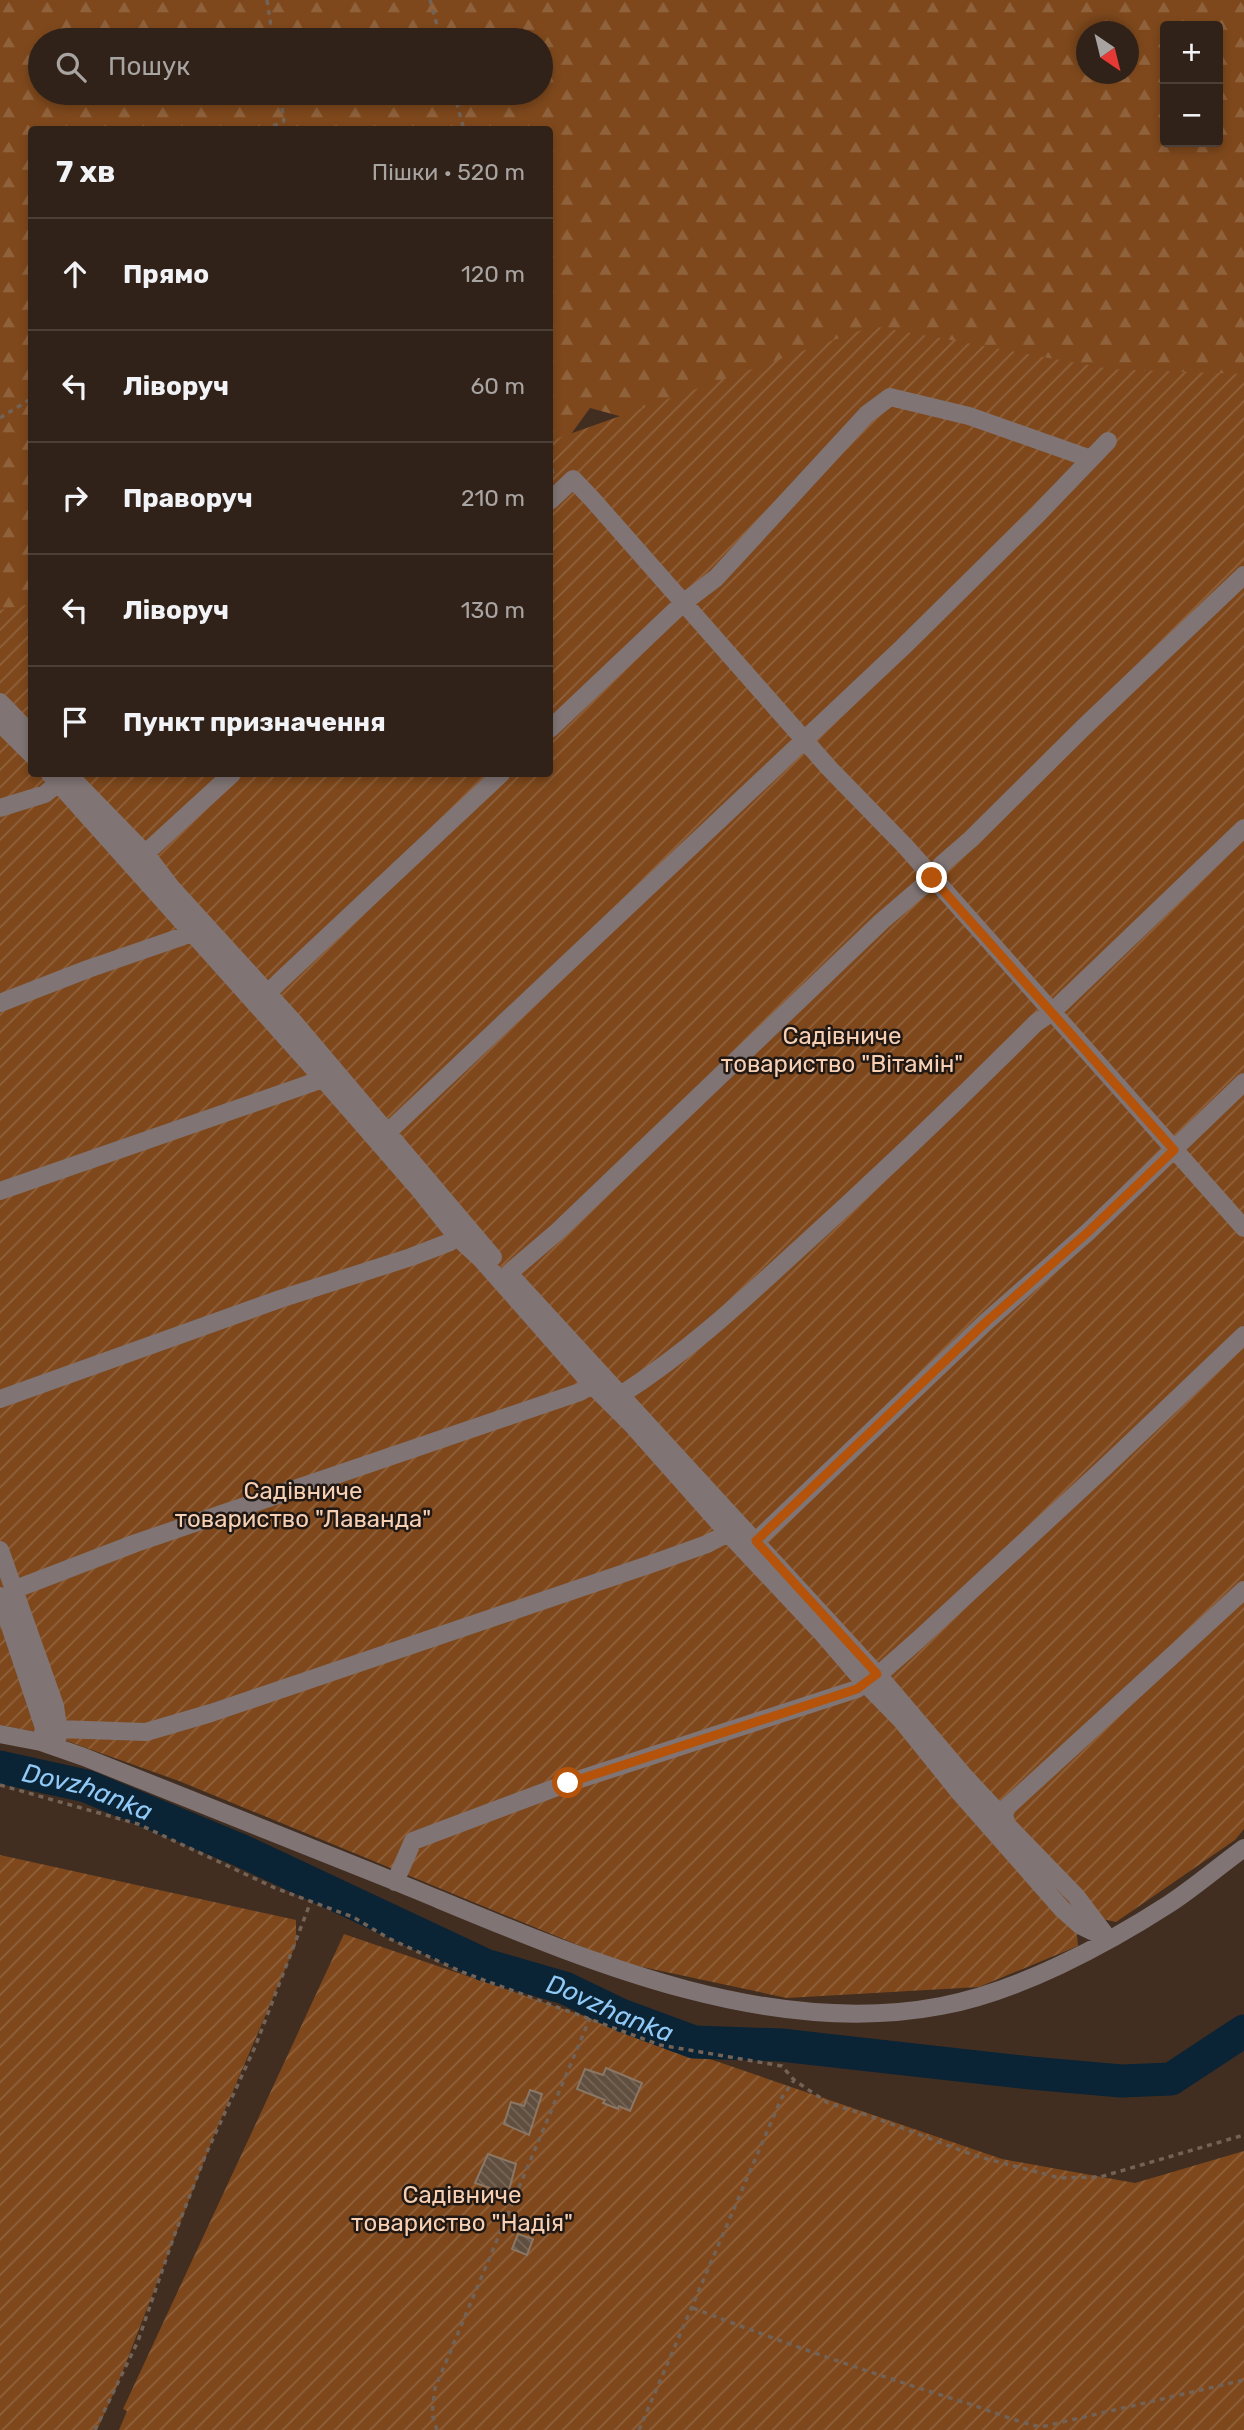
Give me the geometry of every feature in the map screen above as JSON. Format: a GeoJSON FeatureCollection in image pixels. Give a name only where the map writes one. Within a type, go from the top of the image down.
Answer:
{"type":"FeatureCollection","features":[{"type":"Feature","properties":{"kind":"street"},"geometry":{"type":"LineString","coordinates":[[553,726],[683,603],[716,578],[858,424],[890,397],[969,416],[1091,459]]}},
{"type":"Feature","properties":{"kind":"street"},"geometry":{"type":"LineString","coordinates":[[388,1132],[903,647],[1108,441]]}},
{"type":"Feature","properties":{"kind":"street"},"geometry":{"type":"LineString","coordinates":[[553,498],[573,479],[1244,1228]]}},
{"type":"Feature","properties":{"kind":"street"},"geometry":{"type":"LineString","coordinates":[[509,1273],[558,1231],[882,921],[932,878],[941,864],[971,839],[1244,575]]}},
{"type":"Feature","properties":{"kind":"street"},"geometry":{"type":"LineString","coordinates":[[0,702],[28,730]]}},
{"type":"Feature","properties":{"kind":"street"},"geometry":{"type":"LineString","coordinates":[[0,723],[28,751]]}},
{"type":"Feature","properties":{"kind":"street"},"geometry":{"type":"LineString","coordinates":[[0,808],[46,794],[58,777]]}},
{"type":"Feature","properties":{"kind":"street"},"geometry":{"type":"LineString","coordinates":[[60,777],[139,859],[171,887],[323,1079],[456,1236],[480,1258],[592,1385],[634,1427],[821,1632],[870,1678],[993,1807],[1004,1815]]}},
{"type":"Feature","properties":{"kind":"street"},"geometry":{"type":"LineString","coordinates":[[139,859],[229,777]]}},
{"type":"Feature","properties":{"kind":"street"},"geometry":{"type":"LineString","coordinates":[[263,1002],[498,777]]}},
{"type":"Feature","properties":{"kind":"street"},"geometry":{"type":"LineString","coordinates":[[622,1394],[647,1378],[730,1312],[851,1202],[1036,1023],[1052,1012],[1244,828]]}},
{"type":"Feature","properties":{"kind":"street"},"geometry":{"type":"LineString","coordinates":[[139,859],[191,932],[263,1002],[293,1021],[509,1273],[756,1541],[870,1678],[960,1793],[1062,1909],[1081,1926],[1108,1939]]}},
{"type":"Feature","properties":{"kind":"street"},"geometry":{"type":"LineString","coordinates":[[0,1003],[191,932]]}},
{"type":"Feature","properties":{"kind":"street"},"geometry":{"type":"LineString","coordinates":[[0,1191],[323,1079]]}},
{"type":"Feature","properties":{"kind":"street"},"geometry":{"type":"LineString","coordinates":[[756,1541],[986,1322],[1088,1232],[1244,1082]]}},
{"type":"Feature","properties":{"kind":"street"},"geometry":{"type":"LineString","coordinates":[[0,1399],[280,1299],[411,1257],[450,1242],[456,1236]]}},
{"type":"Feature","properties":{"kind":"street"},"geometry":{"type":"LineString","coordinates":[[395,1882],[412,1841],[568,1783],[857,1689],[894,1662],[1244,1335]]}},
{"type":"Feature","properties":{"kind":"street"},"geometry":{"type":"LineString","coordinates":[[7,1593],[136,1543],[580,1392],[592,1385]]}},
{"type":"Feature","properties":{"kind":"street"},"geometry":{"type":"LineString","coordinates":[[0,1734],[52,1739],[146,1732],[211,1713],[654,1563],[707,1544],[728,1533]]}},
{"type":"Feature","properties":{"kind":"street"},"geometry":{"type":"LineString","coordinates":[[0,1550],[7,1593],[44,1728],[52,1739],[540,1942],[730,2002],[860,2015],[941,2007],[1002,1990],[1089,1950],[1169,1904],[1244,1848]]}},
{"type":"Feature","properties":{"kind":"street"},"geometry":{"type":"LineString","coordinates":[[1108,1939],[1076,1896],[1007,1825],[1004,1815],[1007,1807],[1244,1590]]}},
{"type":"Feature","properties":{"kind":"path"},"geometry":{"type":"LineString","coordinates":[[267,0],[271,28]]}},
{"type":"Feature","properties":{"kind":"path"},"geometry":{"type":"LineString","coordinates":[[430,0],[438,28]]}},
{"type":"Feature","properties":{"kind":"path"},"geometry":{"type":"LineString","coordinates":[[273,126],[284,121],[282,105]]}},
{"type":"Feature","properties":{"kind":"path"},"geometry":{"type":"LineString","coordinates":[[457,105],[463,126]]}},
{"type":"Feature","properties":{"kind":"path"},"geometry":{"type":"LineString","coordinates":[[0,418],[28,400]]}},
{"type":"Feature","properties":{"kind":"path"},"geometry":{"type":"LineString","coordinates":[[0,1785],[138,1824],[275,1888],[353,1917],[388,1938],[462,1972],[660,2045],[782,2066],[794,2080],[828,2103],[976,2156],[1060,2178],[1100,2177],[1244,2135]]}},
{"type":"Feature","properties":{"kind":"path"},"geometry":{"type":"LineString","coordinates":[[95,2430],[138,2341],[206,2154],[255,2047],[311,1901]]}},
{"type":"Feature","properties":{"kind":"path"},"geometry":{"type":"LineString","coordinates":[[437,2430],[432,2414],[435,2388],[590,2018]]}},
{"type":"Feature","properties":{"kind":"path"},"geometry":{"type":"LineString","coordinates":[[639,2430],[781,2099],[794,2080]]}},
{"type":"Feature","properties":{"kind":"path"},"geometry":{"type":"LineString","coordinates":[[693,2308],[889,2379],[984,2408],[1017,2422],[1041,2427],[1244,2380]]}},
{"type":"Feature","properties":{"kind":"green space"},"geometry":{"type":"Polygon","coordinates":[[[0,0],[1244,0],[1244,380],[795,464],[590,408],[553,459],[553,126],[28,126],[28,613],[0,617],[0,0]]]}},
{"type":"Feature","properties":{"kind":"green space","name":"Садівниче товариство \"Вітамін\""},"geometry":{"type":"Polygon","coordinates":[[[873,326],[1110,369],[1244,374],[1244,1829],[1235,1840],[1116,1922],[1075,1913],[1078,1946],[979,1987],[787,1998],[619,1962],[179,1781],[50,1735],[0,1725],[0,610],[28,605],[28,777],[553,777],[553,440],[873,326]]]}},
{"type":"Feature","properties":{"kind":"green space"},"geometry":{"type":"Polygon","coordinates":[[[0,1855],[296,1920],[296,1944],[215,2133],[117,2386],[97,2430],[0,2430],[0,1855]]]}},
{"type":"Feature","properties":{"kind":"green space","name":"Садівниче товариство \"Надія\""},"geometry":{"type":"Polygon","coordinates":[[[344,1934],[1002,2159],[1135,2183],[1244,2151],[1244,2430],[119,2430],[127,2411],[123,2409],[344,1934]]]}},
{"type":"Feature","properties":{"kind":"building"},"geometry":{"type":"Polygon","coordinates":[[[606,2068],[642,2083],[630,2111],[603,2103],[605,2100],[577,2089],[585,2069],[603,2075],[606,2068]]]}},
{"type":"Feature","properties":{"kind":"building"},"geometry":{"type":"Polygon","coordinates":[[[530,2090],[542,2094],[529,2135],[504,2124],[511,2102],[524,2106],[530,2090]]]}},
{"type":"Feature","properties":{"kind":"building"},"geometry":{"type":"Polygon","coordinates":[[[488,2154],[516,2164],[508,2194],[475,2183],[488,2154]]]}},
{"type":"Feature","properties":{"kind":"building"},"geometry":{"type":"Polygon","coordinates":[[[518,2234],[533,2239],[527,2255],[512,2249],[518,2234]]]}},
{"type":"Feature","properties":{"kind":"waterway","name":"Dovzhanka"},"geometry":{"type":"LineString","coordinates":[[0,1767],[86,1786],[240,1850],[485,1965],[565,1988],[621,2015],[694,2042],[781,2045],[1121,2081],[1171,2079],[1244,2031]]}},
{"type":"Feature","properties":{"kind":"route"},"geometry":{"type":"LineString","coordinates":[[568,1783],[857,1689],[877,1674],[756,1541],[986,1322],[1088,1232],[1174,1150],[932,878]]}},
{"type":"Feature","properties":{"kind":"park label","name":"Садівниче товариство \"Лаванда\""},"geometry":{"type":"Point","coordinates":[303,1505]}}]}
